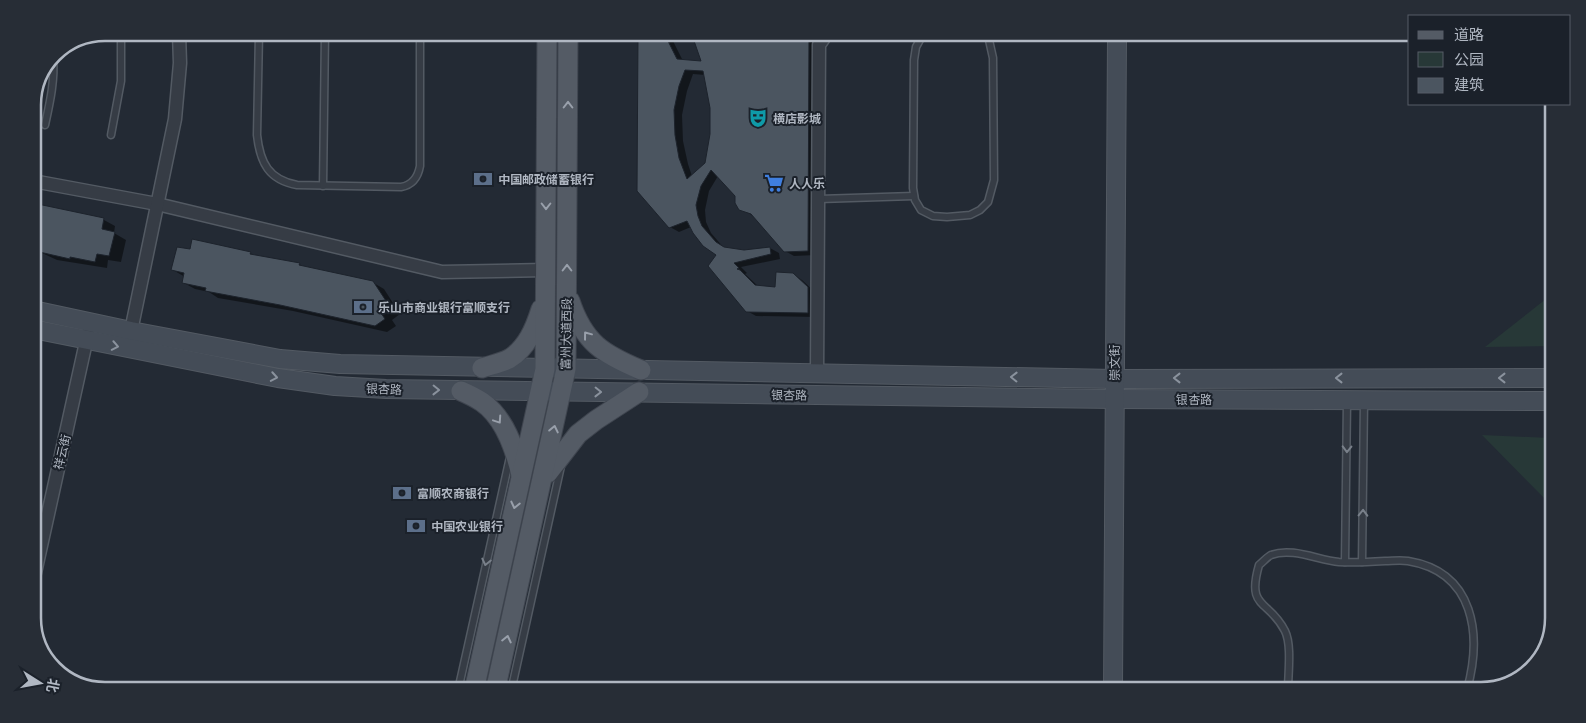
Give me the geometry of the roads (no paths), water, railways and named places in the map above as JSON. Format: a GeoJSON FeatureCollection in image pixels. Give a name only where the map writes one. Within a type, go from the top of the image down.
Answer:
{"type":"FeatureCollection","features":[{"type":"Feature","properties":{"kind":"main road","name":"富州大道西段"},"geometry":{"type":"LineString","coordinates":[[476,682],[545,369],[547,41]]}},
{"type":"Feature","properties":{"kind":"main road","name":"富州大道西段"},"geometry":{"type":"LineString","coordinates":[[497,682],[566,369],[568,41]]}},
{"type":"Feature","properties":{"kind":"main road","name":"崇文街"},"geometry":{"type":"LineString","coordinates":[[1113,682],[1117,41]]}},
{"type":"Feature","properties":{"kind":"main road"},"geometry":{"type":"LineString","coordinates":[[567,291],[574,315],[596,346],[608,356],[641,370]]}},
{"type":"Feature","properties":{"kind":"main road"},"geometry":{"type":"LineString","coordinates":[[482,368],[508,360],[519,352],[537,322],[545,293]]}},
{"type":"Feature","properties":{"kind":"main road","name":"银杏路"},"geometry":{"type":"LineString","coordinates":[[41,312],[280,359],[350,365],[1114,378],[1545,378]]}},
{"type":"Feature","properties":{"kind":"main road","name":"银杏路"},"geometry":{"type":"LineString","coordinates":[[41,332],[278,378],[335,386],[386,389],[1114,399],[1545,401]]}},
{"type":"Feature","properties":{"kind":"main road"},"geometry":{"type":"LineString","coordinates":[[461,391],[483,402],[499,419],[512,446],[521,478]]}},
{"type":"Feature","properties":{"kind":"main road"},"geometry":{"type":"LineString","coordinates":[[542,480],[578,434],[639,392]]}},
{"type":"Feature","properties":{"kind":"street"},"geometry":{"type":"LineString","coordinates":[[131,331],[175,119],[180,63],[179,41]]}},
{"type":"Feature","properties":{"kind":"street"},"geometry":{"type":"LineString","coordinates":[[817,374],[820,45],[822,41]]}},
{"type":"Feature","properties":{"kind":"street"},"geometry":{"type":"LineString","coordinates":[[41,182],[157,204],[442,272],[545,270]]}},
{"type":"Feature","properties":{"kind":"street","name":"祥云街"},"geometry":{"type":"LineString","coordinates":[[41,546],[91,322]]}},
{"type":"Feature","properties":{"kind":"lane"},"geometry":{"type":"LineString","coordinates":[[111,135],[121,81],[121,41]]}},
{"type":"Feature","properties":{"kind":"lane"},"geometry":{"type":"LineString","coordinates":[[259,41],[257,136],[259,152],[273,176],[285,183],[297,185],[401,187],[407,186],[419,174],[420,41]]}},
{"type":"Feature","properties":{"kind":"lane"},"geometry":{"type":"LineString","coordinates":[[323,186],[325,41]]}},
{"type":"Feature","properties":{"kind":"lane"},"geometry":{"type":"LineString","coordinates":[[919,41],[916,47],[914,60],[914,196],[921,210],[933,216],[947,217],[970,215],[980,210],[988,202],[994,180],[993,58],[989,41]]}},
{"type":"Feature","properties":{"kind":"lane"},"geometry":{"type":"LineString","coordinates":[[46,125],[52,92],[54,66]]}},
{"type":"Feature","properties":{"kind":"lane"},"geometry":{"type":"LineString","coordinates":[[819,199],[914,196]]}},
{"type":"Feature","properties":{"kind":"lane"},"geometry":{"type":"LineString","coordinates":[[1345,562],[1355,400]]}},
{"type":"Feature","properties":{"kind":"lane"},"geometry":{"type":"LineString","coordinates":[[1355,400],[1362,562]]}},
{"type":"Feature","properties":{"kind":"lane"},"geometry":{"type":"LineString","coordinates":[[460,682],[512,446]]}},
{"type":"Feature","properties":{"kind":"lane"},"geometry":{"type":"LineString","coordinates":[[513,682],[565,450]]}},
{"type":"Feature","properties":{"kind":"lane"},"geometry":{"type":"LineString","coordinates":[[1288,682],[1286,633],[1276,617],[1258,600],[1254,589],[1259,564],[1271,555],[1287,553],[1322,560],[1345,562],[1406,560],[1440,572],[1455,586],[1467,602],[1472,625],[1474,654],[1469,682]]}},
{"type":"Feature","properties":{"kind":"place","name":"横店影城"},"geometry":{"type":"Point","coordinates":[758,118]}},
{"type":"Feature","properties":{"kind":"place","name":"中国邮政储蓄银行"},"geometry":{"type":"Point","coordinates":[483,179]}},
{"type":"Feature","properties":{"kind":"place","name":"人人乐"},"geometry":{"type":"Point","coordinates":[774,183]}},
{"type":"Feature","properties":{"kind":"place","name":"乐山市商业银行富顺支行"},"geometry":{"type":"Point","coordinates":[363,307]}},
{"type":"Feature","properties":{"kind":"place","name":"富顺农商银行"},"geometry":{"type":"Point","coordinates":[402,493]}},
{"type":"Feature","properties":{"kind":"place","name":"中国农业银行"},"geometry":{"type":"Point","coordinates":[416,526]}}]}
